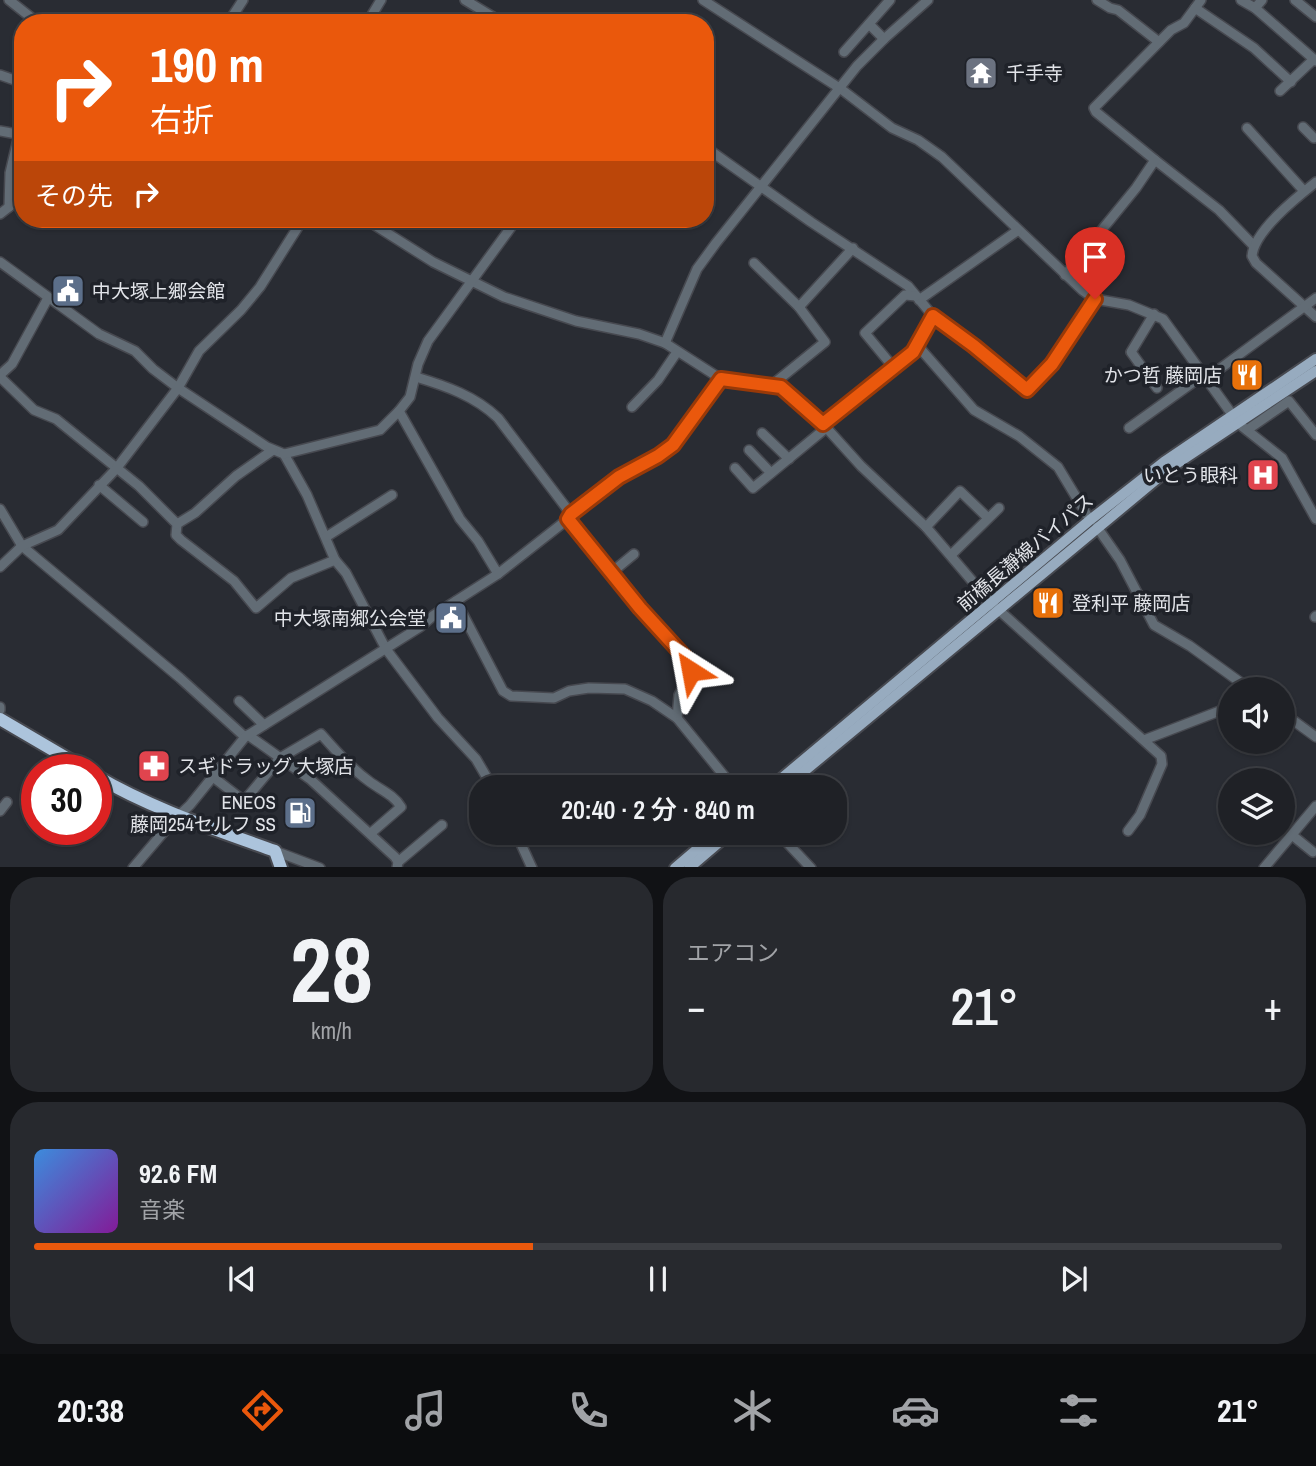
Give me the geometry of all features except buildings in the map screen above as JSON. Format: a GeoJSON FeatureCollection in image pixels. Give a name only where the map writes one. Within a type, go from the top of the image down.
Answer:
{"type":"FeatureCollection","features":[{"type":"Feature","properties":{"kind":"highway"},"geometry":{"type":"LineString","coordinates":[[0,719],[60,754]]}},
{"type":"Feature","properties":{"kind":"highway"},"geometry":{"type":"LineString","coordinates":[[112,784],[178,816],[275,851],[281,867]]}},
{"type":"Feature","properties":{"kind":"main road","name":"前橋長瀞線バイパス"},"geometry":{"type":"LineString","coordinates":[[1239,423],[1316,359]]}},
{"type":"Feature","properties":{"kind":"main road","name":"前橋長瀞線バイパス"},"geometry":{"type":"LineString","coordinates":[[799,775],[1164,462],[1239,423],[1316,371]]}},
{"type":"Feature","properties":{"kind":"main road","name":"前橋長瀞線バイパス"},"geometry":{"type":"LineString","coordinates":[[786,775],[995,607]]}},
{"type":"Feature","properties":{"kind":"main road"},"geometry":{"type":"LineString","coordinates":[[675,867],[702,845]]}},
{"type":"Feature","properties":{"kind":"main road"},"geometry":{"type":"LineString","coordinates":[[689,867],[716,845]]}},
{"type":"Feature","properties":{"kind":"street"},"geometry":{"type":"LineString","coordinates":[[9,0],[26,14]]}},
{"type":"Feature","properties":{"kind":"street"},"geometry":{"type":"LineString","coordinates":[[465,0],[488,14]]}},
{"type":"Feature","properties":{"kind":"street"},"geometry":{"type":"LineString","coordinates":[[704,0],[841,89],[883,121],[942,157],[1017,231],[1095,299],[1129,305],[1163,319],[1239,423],[1282,458],[1316,519]]}},
{"type":"Feature","properties":{"kind":"street"},"geometry":{"type":"LineString","coordinates":[[844,52],[890,0]]}},
{"type":"Feature","properties":{"kind":"street"},"geometry":{"type":"LineString","coordinates":[[665,343],[697,269],[760,186],[857,66],[884,38],[928,0]]}},
{"type":"Feature","properties":{"kind":"street"},"geometry":{"type":"LineString","coordinates":[[1097,0],[1118,10],[1159,42]]}},
{"type":"Feature","properties":{"kind":"street"},"geometry":{"type":"LineString","coordinates":[[1241,0],[1255,8],[1315,60],[1280,91]]}},
{"type":"Feature","properties":{"kind":"street"},"geometry":{"type":"LineString","coordinates":[[1255,8],[1262,0]]}},
{"type":"Feature","properties":{"kind":"street"},"geometry":{"type":"LineString","coordinates":[[1295,0],[1316,17]]}},
{"type":"Feature","properties":{"kind":"street"},"geometry":{"type":"LineString","coordinates":[[1254,246],[1219,210],[1154,160],[1094,108],[1171,30],[1184,23],[1198,4],[1254,48],[1291,82]]}},
{"type":"Feature","properties":{"kind":"street"},"geometry":{"type":"LineString","coordinates":[[869,24],[884,38]]}},
{"type":"Feature","properties":{"kind":"street"},"geometry":{"type":"LineString","coordinates":[[1303,127],[1315,138]]}},
{"type":"Feature","properties":{"kind":"street"},"geometry":{"type":"LineString","coordinates":[[1247,128],[1304,191]]}},
{"type":"Feature","properties":{"kind":"street"},"geometry":{"type":"LineString","coordinates":[[9,207],[14,151]]}},
{"type":"Feature","properties":{"kind":"street"},"geometry":{"type":"LineString","coordinates":[[714,153],[908,286],[933,316],[1027,390],[1052,364],[1095,299]]}},
{"type":"Feature","properties":{"kind":"street"},"geometry":{"type":"LineString","coordinates":[[1065,275],[1136,188],[1154,160]]}},
{"type":"Feature","properties":{"kind":"street"},"geometry":{"type":"LineString","coordinates":[[1316,182],[1279,214],[1254,246],[1251,256],[1316,317]]}},
{"type":"Feature","properties":{"kind":"street"},"geometry":{"type":"LineString","coordinates":[[0,214],[14,203]]}},
{"type":"Feature","properties":{"kind":"street"},"geometry":{"type":"LineString","coordinates":[[0,567],[22,546],[58,530],[116,469],[178,388],[199,351],[241,310],[260,287],[297,228]]}},
{"type":"Feature","properties":{"kind":"street"},"geometry":{"type":"LineString","coordinates":[[379,228],[433,262],[516,301],[576,321],[639,334],[665,343],[721,379],[772,385],[789,392],[861,466],[926,527],[995,607],[1161,756],[1162,764],[1140,815],[1128,831]]}},
{"type":"Feature","properties":{"kind":"street"},"geometry":{"type":"LineString","coordinates":[[0,262],[99,334],[135,351],[178,388],[273,450],[284,454],[380,430],[410,397],[418,364],[428,341],[510,228]]}},
{"type":"Feature","properties":{"kind":"street"},"geometry":{"type":"LineString","coordinates":[[894,368],[865,333],[905,295],[917,298],[1017,231]]}},
{"type":"Feature","properties":{"kind":"street"},"geometry":{"type":"LineString","coordinates":[[799,307],[853,248]]}},
{"type":"Feature","properties":{"kind":"street"},"geometry":{"type":"LineString","coordinates":[[754,263],[799,307],[825,342],[772,385]]}},
{"type":"Feature","properties":{"kind":"street"},"geometry":{"type":"LineString","coordinates":[[48,298],[12,364],[0,376],[34,410],[56,419],[139,486],[177,524]]}},
{"type":"Feature","properties":{"kind":"street"},"geometry":{"type":"LineString","coordinates":[[1129,428],[1316,298]]}},
{"type":"Feature","properties":{"kind":"street"},"geometry":{"type":"LineString","coordinates":[[1154,314],[1131,352],[1157,388]]}},
{"type":"Feature","properties":{"kind":"street"},"geometry":{"type":"LineString","coordinates":[[735,468],[754,488],[918,346],[933,316]]}},
{"type":"Feature","properties":{"kind":"street"},"geometry":{"type":"LineString","coordinates":[[918,346],[974,410],[1019,436],[1058,467],[1093,524],[1120,560],[1154,625],[1190,646],[1233,677]]}},
{"type":"Feature","properties":{"kind":"street"},"geometry":{"type":"LineString","coordinates":[[632,407],[658,380],[677,352]]}},
{"type":"Feature","properties":{"kind":"street"},"geometry":{"type":"LineString","coordinates":[[416,377],[444,385],[486,407],[498,418],[611,573],[691,664],[691,671],[679,695],[677,718]]}},
{"type":"Feature","properties":{"kind":"street"},"geometry":{"type":"LineString","coordinates":[[133,867],[190,806],[246,736],[386,649],[498,574],[619,477],[673,445],[721,379]]}},
{"type":"Feature","properties":{"kind":"street"},"geometry":{"type":"LineString","coordinates":[[1239,423],[1289,401],[1316,435]]}},
{"type":"Feature","properties":{"kind":"street"},"geometry":{"type":"LineString","coordinates":[[399,411],[460,519],[478,541],[498,574]]}},
{"type":"Feature","properties":{"kind":"street"},"geometry":{"type":"LineString","coordinates":[[762,433],[789,459]]}},
{"type":"Feature","properties":{"kind":"street"},"geometry":{"type":"LineString","coordinates":[[177,524],[195,513],[236,476],[273,450]]}},
{"type":"Feature","properties":{"kind":"street"},"geometry":{"type":"LineString","coordinates":[[749,450],[771,473]]}},
{"type":"Feature","properties":{"kind":"street"},"geometry":{"type":"LineString","coordinates":[[284,454],[297,474],[335,560],[346,573],[386,649],[444,726],[476,759],[485,775]]}},
{"type":"Feature","properties":{"kind":"street"},"geometry":{"type":"LineString","coordinates":[[99,485],[143,522]]}},
{"type":"Feature","properties":{"kind":"street"},"geometry":{"type":"LineString","coordinates":[[926,527],[960,491],[988,519]]}},
{"type":"Feature","properties":{"kind":"street"},"geometry":{"type":"LineString","coordinates":[[326,537],[392,495]]}},
{"type":"Feature","properties":{"kind":"street"},"geometry":{"type":"LineString","coordinates":[[951,555],[999,508]]}},
{"type":"Feature","properties":{"kind":"street"},"geometry":{"type":"LineString","coordinates":[[0,509],[22,546],[246,736],[319,786],[371,833],[398,864],[442,825]]}},
{"type":"Feature","properties":{"kind":"street"},"geometry":{"type":"LineString","coordinates":[[177,524],[176,535],[234,581],[256,608],[291,578],[335,560]]}},
{"type":"Feature","properties":{"kind":"street"},"geometry":{"type":"LineString","coordinates":[[611,573],[634,554]]}},
{"type":"Feature","properties":{"kind":"street"},"geometry":{"type":"LineString","coordinates":[[456,601],[503,691],[511,696],[554,698],[569,691],[589,688],[625,689],[652,701],[677,718],[723,775]]}},
{"type":"Feature","properties":{"kind":"street"},"geometry":{"type":"LineString","coordinates":[[239,701],[264,725]]}},
{"type":"Feature","properties":{"kind":"street"},"geometry":{"type":"LineString","coordinates":[[1144,740],[1218,712]]}},
{"type":"Feature","properties":{"kind":"street"},"geometry":{"type":"LineString","coordinates":[[1295,722],[1316,737]]}},
{"type":"Feature","properties":{"kind":"street"},"geometry":{"type":"LineString","coordinates":[[213,777],[244,801],[280,758],[321,734],[370,782],[398,801],[401,807],[371,833]]}},
{"type":"Feature","properties":{"kind":"street"},"geometry":{"type":"LineString","coordinates":[[0,811],[8,802]]}},
{"type":"Feature","properties":{"kind":"street"},"geometry":{"type":"LineString","coordinates":[[1295,831],[1316,806]]}},
{"type":"Feature","properties":{"kind":"street"},"geometry":{"type":"LineString","coordinates":[[1295,837],[1313,852]]}},
{"type":"Feature","properties":{"kind":"street"},"geometry":{"type":"LineString","coordinates":[[522,845],[532,867]]}},
{"type":"Feature","properties":{"kind":"street"},"geometry":{"type":"LineString","coordinates":[[790,845],[811,867]]}},
{"type":"Feature","properties":{"kind":"street"},"geometry":{"type":"LineString","coordinates":[[1264,867],[1283,845]]}},
{"type":"Feature","properties":{"kind":"street"},"geometry":{"type":"LineString","coordinates":[[275,851],[320,867]]}},
{"type":"Feature","properties":{"kind":"place","name":"千手寺"},"geometry":{"type":"Point","coordinates":[981,73]}},
{"type":"Feature","properties":{"kind":"place","name":"中大塚上郷会館"},"geometry":{"type":"Point","coordinates":[68,291]}},
{"type":"Feature","properties":{"kind":"place","name":"かつ哲 藤岡店"},"geometry":{"type":"Point","coordinates":[1247,375]}},
{"type":"Feature","properties":{"kind":"place","name":"いとう眼科"},"geometry":{"type":"Point","coordinates":[1263,475]}},
{"type":"Feature","properties":{"kind":"place","name":"登利平 藤岡店"},"geometry":{"type":"Point","coordinates":[1048,603]}},
{"type":"Feature","properties":{"kind":"place","name":"中大塚南郷公会堂"},"geometry":{"type":"Point","coordinates":[451,618]}},
{"type":"Feature","properties":{"kind":"place","name":"スギドラッグ 大塚店"},"geometry":{"type":"Point","coordinates":[154,766]}},
{"type":"Feature","properties":{"kind":"place","name":"ENEOS 藤岡254セルフ SS"},"geometry":{"type":"Point","coordinates":[300,813]}},
{"type":"Feature","properties":{"kind":"route"},"geometry":{"type":"LineString","coordinates":[[691,671],[691,664],[640,608],[568,519],[571,514],[619,477],[673,445],[721,379],[781,387],[823,424],[913,352],[933,316],[1027,390],[1052,364],[1095,299]]}}]}
